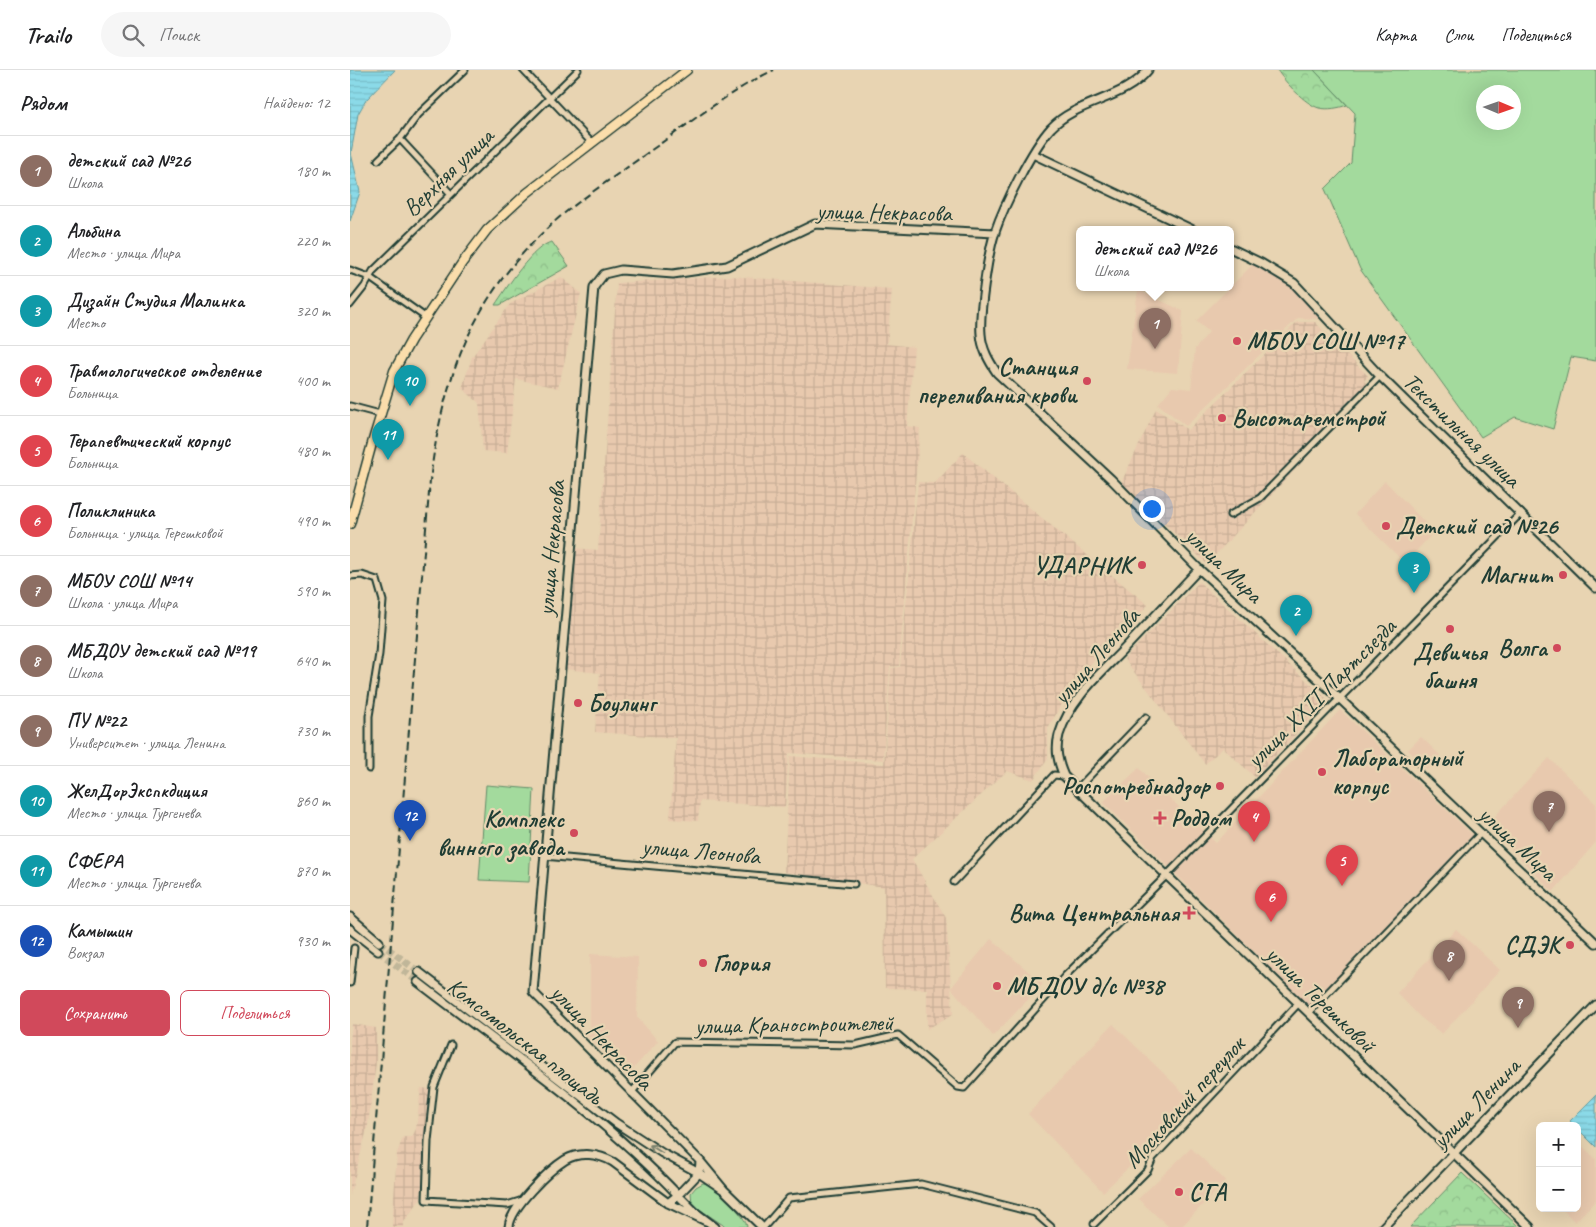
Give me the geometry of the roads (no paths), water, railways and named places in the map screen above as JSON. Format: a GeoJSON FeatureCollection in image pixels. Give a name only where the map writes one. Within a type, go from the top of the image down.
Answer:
{"type":"FeatureCollection","features":[{"type":"Feature","properties":{"kind":"main road"},"geometry":{"type":"LineString","coordinates":[[350,524],[380,414],[394,371],[425,317],[462,263],[487,230],[528,193],[687,70]]}},
{"type":"Feature","properties":{"kind":"street"},"geometry":{"type":"LineString","coordinates":[[378,160],[400,139],[418,115],[465,70]]}},
{"type":"Feature","properties":{"kind":"street"},"geometry":{"type":"LineString","coordinates":[[523,70],[592,142]]}},
{"type":"Feature","properties":{"kind":"street","name":"Верхняя улица"},"geometry":{"type":"LineString","coordinates":[[350,304],[373,271],[578,70]]}},
{"type":"Feature","properties":{"kind":"street","name":"улица Мира"},"geometry":{"type":"LineString","coordinates":[[1148,70],[1131,87],[1084,108],[1052,128],[1033,154],[995,233],[981,316],[981,335],[986,356],[997,373],[1111,479],[1200,569],[1340,699],[1596,943]]}},
{"type":"Feature","properties":{"kind":"street"},"geometry":{"type":"LineString","coordinates":[[400,139],[451,194]]}},
{"type":"Feature","properties":{"kind":"street"},"geometry":{"type":"LineString","coordinates":[[1033,154],[1185,226]]}},
{"type":"Feature","properties":{"kind":"street","name":"улица Некрасова"},"geometry":{"type":"LineString","coordinates":[[763,1227],[724,1190],[700,1161],[533,992],[594,287],[604,274],[621,270],[673,274],[727,266],[815,224],[995,233]]}},
{"type":"Feature","properties":{"kind":"street","name":"Текстильная улица"},"geometry":{"type":"LineString","coordinates":[[1234,250],[1261,263],[1294,283],[1380,376],[1596,588]]}},
{"type":"Feature","properties":{"kind":"street"},"geometry":{"type":"LineString","coordinates":[[350,270],[369,278],[425,317]]}},
{"type":"Feature","properties":{"kind":"street"},"geometry":{"type":"LineString","coordinates":[[1230,515],[1260,498],[1380,376]]}},
{"type":"Feature","properties":{"kind":"street"},"geometry":{"type":"LineString","coordinates":[[350,406],[380,414]]}},
{"type":"Feature","properties":{"kind":"street","name":"улица XXII Партсъезда"},"geometry":{"type":"LineString","coordinates":[[964,1088],[1066,975],[1166,876],[1521,513]]}},
{"type":"Feature","properties":{"kind":"street","name":"улица Леонова"},"geometry":{"type":"LineString","coordinates":[[1064,776],[1058,762],[1057,750],[1059,736],[1071,708],[1200,569]]}},
{"type":"Feature","properties":{"kind":"street"},"geometry":{"type":"LineString","coordinates":[[350,576],[362,576],[377,580],[384,601],[379,654],[369,716],[369,769]]}},
{"type":"Feature","properties":{"kind":"street"},"geometry":{"type":"LineString","coordinates":[[1077,789],[1146,717]]}},
{"type":"Feature","properties":{"kind":"street"},"geometry":{"type":"LineString","coordinates":[[954,882],[1054,775],[1064,776]]}},
{"type":"Feature","properties":{"kind":"street","name":"улица Терешковой"},"geometry":{"type":"LineString","coordinates":[[1064,776],[1530,1227]]}},
{"type":"Feature","properties":{"kind":"street"},"geometry":{"type":"LineString","coordinates":[[1309,1012],[1481,833]]}},
{"type":"Feature","properties":{"kind":"street","name":"улица Леонова"},"geometry":{"type":"LineString","coordinates":[[544,856],[854,884]]}},
{"type":"Feature","properties":{"kind":"street"},"geometry":{"type":"LineString","coordinates":[[350,917],[380,942]]}},
{"type":"Feature","properties":{"kind":"street"},"geometry":{"type":"LineString","coordinates":[[350,929],[378,952]]}},
{"type":"Feature","properties":{"kind":"street"},"geometry":{"type":"LineString","coordinates":[[350,983],[354,948]]}},
{"type":"Feature","properties":{"kind":"street","name":"улица Некрасова"},"geometry":{"type":"LineString","coordinates":[[418,972],[608,1118],[724,1190]]}},
{"type":"Feature","properties":{"kind":"street","name":"Комсомольская площадь"},"geometry":{"type":"LineString","coordinates":[[418,982],[610,1130],[650,1166],[678,1195]]}},
{"type":"Feature","properties":{"kind":"street","name":"Московский переулок"},"geometry":{"type":"LineString","coordinates":[[1094,1224],[1148,1170],[1153,1158],[1299,1003]]}},
{"type":"Feature","properties":{"kind":"street","name":"улица Ленина"},"geometry":{"type":"LineString","coordinates":[[1382,1227],[1596,1005]]}},
{"type":"Feature","properties":{"kind":"street","name":"улица Краностроителей"},"geometry":{"type":"LineString","coordinates":[[631,1093],[675,1042],[855,1045],[898,1035],[958,1087],[964,1088]]}},
{"type":"Feature","properties":{"kind":"street"},"geometry":{"type":"LineString","coordinates":[[450,1045],[434,1087],[428,1141],[426,1200],[506,1205],[523,1200]]}},
{"type":"Feature","properties":{"kind":"street"},"geometry":{"type":"LineString","coordinates":[[509,1227],[509,1222],[523,1200],[566,1160],[591,1154],[604,1157],[613,1162],[668,1204],[715,1227]]}},
{"type":"Feature","properties":{"kind":"street"},"geometry":{"type":"LineString","coordinates":[[668,1204],[699,1173],[700,1161]]}},
{"type":"Feature","properties":{"kind":"street"},"geometry":{"type":"LineString","coordinates":[[763,1227],[789,1198],[921,1184],[1036,1213],[1050,1227]]}},
{"type":"Feature","properties":{"kind":"street"},"geometry":{"type":"LineString","coordinates":[[678,1195],[706,1222]]}},
{"type":"Feature","properties":{"kind":"street"},"geometry":{"type":"LineString","coordinates":[[750,1215],[752,1227]]}},
{"type":"Feature","properties":{"kind":"water"},"geometry":{"type":"Polygon","coordinates":[[[350,70],[395,70],[366,100],[358,114],[351,153],[360,192],[350,221],[350,70]]]}},
{"type":"Feature","properties":{"kind":"water"},"geometry":{"type":"Polygon","coordinates":[[[1596,1095],[1596,1147],[1581,1132],[1581,1122],[1570,1121],[1596,1095]]]}},
{"type":"Feature","properties":{"kind":"tunnel"},"geometry":{"type":"LineString","coordinates":[[379,942],[419,972]]}},
{"type":"Feature","properties":{"kind":"tunnel"},"geometry":{"type":"LineString","coordinates":[[378,951],[418,982]]}},
{"type":"Feature","properties":{"kind":"railway"},"geometry":{"type":"LineString","coordinates":[[367,1227],[430,481],[444,404],[455,369],[469,335],[486,303],[506,273],[561,216],[710,108],[757,78],[774,70]]}},
{"type":"Feature","properties":{"kind":"place","name":"МБОУ СОШ №17"},"geometry":{"type":"Point","coordinates":[1237,341]}},
{"type":"Feature","properties":{"kind":"place","name":"детский сад №26"},"geometry":{"type":"Point","coordinates":[1155,349]}},
{"type":"Feature","properties":{"kind":"place","name":"Станция переливания крови"},"geometry":{"type":"Point","coordinates":[1087,381]}},
{"type":"Feature","properties":{"kind":"place","name":"ЖелДорЭкспкдиция"},"geometry":{"type":"Point","coordinates":[410,406]}},
{"type":"Feature","properties":{"kind":"place","name":"Высотаремстрой"},"geometry":{"type":"Point","coordinates":[1222,418]}},
{"type":"Feature","properties":{"kind":"place","name":"СФЕРА"},"geometry":{"type":"Point","coordinates":[388,460]}},
{"type":"Feature","properties":{"kind":"place","name":"Детский сад №26"},"geometry":{"type":"Point","coordinates":[1386,526]}},
{"type":"Feature","properties":{"kind":"place","name":"УДАРНИК"},"geometry":{"type":"Point","coordinates":[1142,565]}},
{"type":"Feature","properties":{"kind":"place","name":"Магнит"},"geometry":{"type":"Point","coordinates":[1563,575]}},
{"type":"Feature","properties":{"kind":"place","name":"Дизайн Студия Малинка"},"geometry":{"type":"Point","coordinates":[1414,593]}},
{"type":"Feature","properties":{"kind":"place","name":"Девичья башня"},"geometry":{"type":"Point","coordinates":[1450,629]}},
{"type":"Feature","properties":{"kind":"place","name":"Альбина"},"geometry":{"type":"Point","coordinates":[1296,636]}},
{"type":"Feature","properties":{"kind":"place","name":"Волга"},"geometry":{"type":"Point","coordinates":[1557,648]}},
{"type":"Feature","properties":{"kind":"place","name":"Боулинг"},"geometry":{"type":"Point","coordinates":[578,703]}},
{"type":"Feature","properties":{"kind":"place","name":"Лабораторный корпус"},"geometry":{"type":"Point","coordinates":[1322,772]}},
{"type":"Feature","properties":{"kind":"place","name":"Роспотребнадзор"},"geometry":{"type":"Point","coordinates":[1220,786]}},
{"type":"Feature","properties":{"kind":"place","name":"Роддом"},"geometry":{"type":"Point","coordinates":[1160,818]}},
{"type":"Feature","properties":{"kind":"place","name":"МБОУ СОШ №14"},"geometry":{"type":"Point","coordinates":[1549,832]}},
{"type":"Feature","properties":{"kind":"place","name":"Комплекс винного завода"},"geometry":{"type":"Point","coordinates":[574,833]}},
{"type":"Feature","properties":{"kind":"place","name":"Камышин"},"geometry":{"type":"Point","coordinates":[410,841]}},
{"type":"Feature","properties":{"kind":"place","name":"Травмологическое отделение"},"geometry":{"type":"Point","coordinates":[1254,842]}},
{"type":"Feature","properties":{"kind":"place","name":"Терапевтический корпус"},"geometry":{"type":"Point","coordinates":[1342,886]}},
{"type":"Feature","properties":{"kind":"place","name":"Вита Центральная"},"geometry":{"type":"Point","coordinates":[1189,913]}},
{"type":"Feature","properties":{"kind":"place","name":"Поликлиника"},"geometry":{"type":"Point","coordinates":[1271,922]}},
{"type":"Feature","properties":{"kind":"place","name":"СДЭК"},"geometry":{"type":"Point","coordinates":[1570,945]}},
{"type":"Feature","properties":{"kind":"place","name":"Глория"},"geometry":{"type":"Point","coordinates":[703,963]}},
{"type":"Feature","properties":{"kind":"place","name":"МБДОУ детский сад №19"},"geometry":{"type":"Point","coordinates":[1449,981]}},
{"type":"Feature","properties":{"kind":"place","name":"МБДОУ д/с №38"},"geometry":{"type":"Point","coordinates":[997,986]}},
{"type":"Feature","properties":{"kind":"place","name":"ПУ №22"},"geometry":{"type":"Point","coordinates":[1518,1028]}},
{"type":"Feature","properties":{"kind":"place","name":"СГА"},"geometry":{"type":"Point","coordinates":[1179,1192]}}]}
